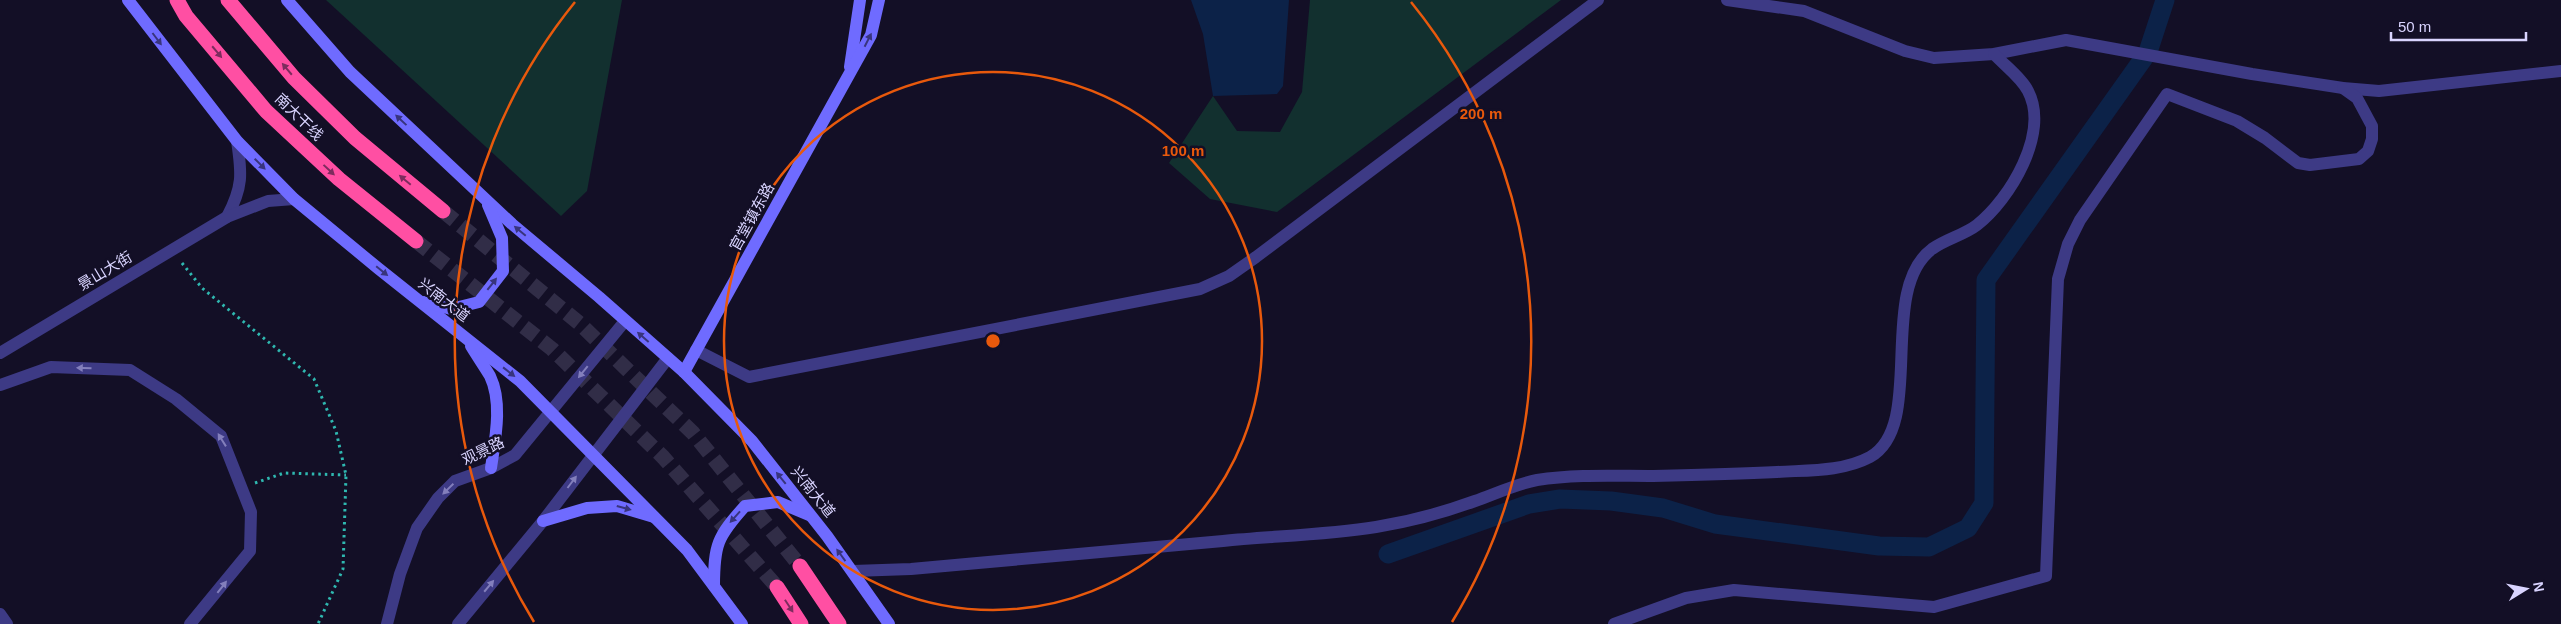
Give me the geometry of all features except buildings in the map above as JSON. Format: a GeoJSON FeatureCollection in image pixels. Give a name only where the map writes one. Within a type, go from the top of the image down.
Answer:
{"type":"FeatureCollection","features":[{"type":"Feature","properties":{"kind":"highway","name":"南大干线"},"geometry":{"type":"LineString","coordinates":[[177,0],[186,16],[266,111],[339,179],[416,241]]}},
{"type":"Feature","properties":{"kind":"highway","name":"南大干线"},"geometry":{"type":"LineString","coordinates":[[228,0],[294,78],[354,138],[443,211]]}},
{"type":"Feature","properties":{"kind":"highway"},"geometry":{"type":"LineString","coordinates":[[800,566],[838,624]]}},
{"type":"Feature","properties":{"kind":"highway"},"geometry":{"type":"LineString","coordinates":[[777,587],[801,624]]}},
{"type":"Feature","properties":{"kind":"main road","name":"兴南大道"},"geometry":{"type":"LineString","coordinates":[[128,0],[237,141],[294,198],[520,381],[687,550],[742,624]]}},
{"type":"Feature","properties":{"kind":"main road","name":"兴南大道"},"geometry":{"type":"LineString","coordinates":[[287,0],[350,72],[486,200],[684,372],[752,442],[811,516],[889,624]]}},
{"type":"Feature","properties":{"kind":"main road","name":"官堂镇东路"},"geometry":{"type":"LineString","coordinates":[[848,77],[860,0]]}},
{"type":"Feature","properties":{"kind":"main road","name":"官堂镇东路"},"geometry":{"type":"LineString","coordinates":[[684,372],[871,35],[879,0]]}},
{"type":"Feature","properties":{"kind":"main road"},"geometry":{"type":"LineString","coordinates":[[419,301],[451,310],[479,302],[503,271],[502,238],[486,200]]}},
{"type":"Feature","properties":{"kind":"main road"},"geometry":{"type":"LineString","coordinates":[[466,338],[490,377],[496,396],[496,436],[491,468]]}},
{"type":"Feature","properties":{"kind":"main road"},"geometry":{"type":"LineString","coordinates":[[714,586],[714,557],[724,530],[745,506],[778,502],[811,516]]}},
{"type":"Feature","properties":{"kind":"main road"},"geometry":{"type":"LineString","coordinates":[[543,521],[587,508],[617,506],[655,517]]}},
{"type":"Feature","properties":{"kind":"street"},"geometry":{"type":"LineString","coordinates":[[696,350],[749,377],[1200,289],[1229,276],[1249,262],[1598,0]]}},
{"type":"Feature","properties":{"kind":"street"},"geometry":{"type":"LineString","coordinates":[[1727,0],[1804,11],[1905,51],[1934,58],[1994,54],[2066,40],[2183,62],[2343,88],[2379,91],[2561,71]]}},
{"type":"Feature","properties":{"kind":"street"},"geometry":{"type":"LineString","coordinates":[[852,571],[911,569],[1377,527],[1469,503],[1534,480],[1580,476],[1695,475],[1824,470],[1868,458],[1883,447],[1892,425],[1898,396],[1905,302],[1910,278],[1920,260],[1933,248],[1975,226],[2005,198],[2024,162],[2034,127],[2034,110],[2030,94],[2022,81],[1994,54]]}},
{"type":"Feature","properties":{"kind":"street"},"geometry":{"type":"LineString","coordinates":[[1614,624],[1686,598],[1734,590],[1934,607],[2046,576],[2058,279],[2068,244],[2080,220],[2167,94],[2237,120],[2266,138],[2298,163],[2310,165],[2359,159],[2368,152],[2372,139],[2372,126],[2356,98],[2343,88]]}},
{"type":"Feature","properties":{"kind":"street"},"geometry":{"type":"LineString","coordinates":[[227,218],[238,197],[241,171],[237,141]]}},
{"type":"Feature","properties":{"kind":"street","name":"景山大街"},"geometry":{"type":"LineString","coordinates":[[0,353],[227,218],[268,201],[294,198]]}},
{"type":"Feature","properties":{"kind":"street","name":"观景路"},"geometry":{"type":"LineString","coordinates":[[387,624],[400,574],[417,528],[438,498],[455,482],[491,468],[515,455],[625,321]]}},
{"type":"Feature","properties":{"kind":"street"},"geometry":{"type":"LineString","coordinates":[[458,624],[543,521],[668,358]]}},
{"type":"Feature","properties":{"kind":"street"},"geometry":{"type":"LineString","coordinates":[[0,384],[51,366],[130,370],[176,399],[221,436],[251,512],[250,551],[190,624]]}},
{"type":"Feature","properties":{"kind":"street"},"geometry":{"type":"LineString","coordinates":[[0,614],[7,624]]}},
{"type":"Feature","properties":{"kind":"path"},"geometry":{"type":"LineString","coordinates":[[182,263],[202,288],[314,379],[336,431],[346,475],[343,568],[318,624]]}},
{"type":"Feature","properties":{"kind":"path"},"geometry":{"type":"LineString","coordinates":[[242,487],[284,473],[346,475]]}},
{"type":"Feature","properties":{"kind":"green space"},"geometry":{"type":"Polygon","coordinates":[[[326,0],[622,0],[587,191],[561,216],[326,0]]]}},
{"type":"Feature","properties":{"kind":"green space"},"geometry":{"type":"Polygon","coordinates":[[[1310,0],[1561,0],[1277,212],[1210,199],[1169,163],[1213,96],[1237,131],[1280,132],[1302,92],[1310,0]]]}},
{"type":"Feature","properties":{"kind":"water"},"geometry":{"type":"Polygon","coordinates":[[[1191,0],[1289,0],[1283,86],[1277,94],[1213,96],[1203,34],[1191,0]]]}},
{"type":"Feature","properties":{"kind":"waterway"},"geometry":{"type":"LineString","coordinates":[[1388,554],[1529,504],[1560,499],[1611,501],[1663,508],[1715,524],[1879,546],[1929,547],[1968,528],[1984,503],[1986,280],[2148,52],[2165,0]]}},
{"type":"Feature","properties":{"kind":"tunnel"},"geometry":{"type":"LineString","coordinates":[[443,211],[579,323],[693,433],[800,566]]}},
{"type":"Feature","properties":{"kind":"tunnel"},"geometry":{"type":"LineString","coordinates":[[416,241],[552,349],[663,457],[777,587]]}}]}
